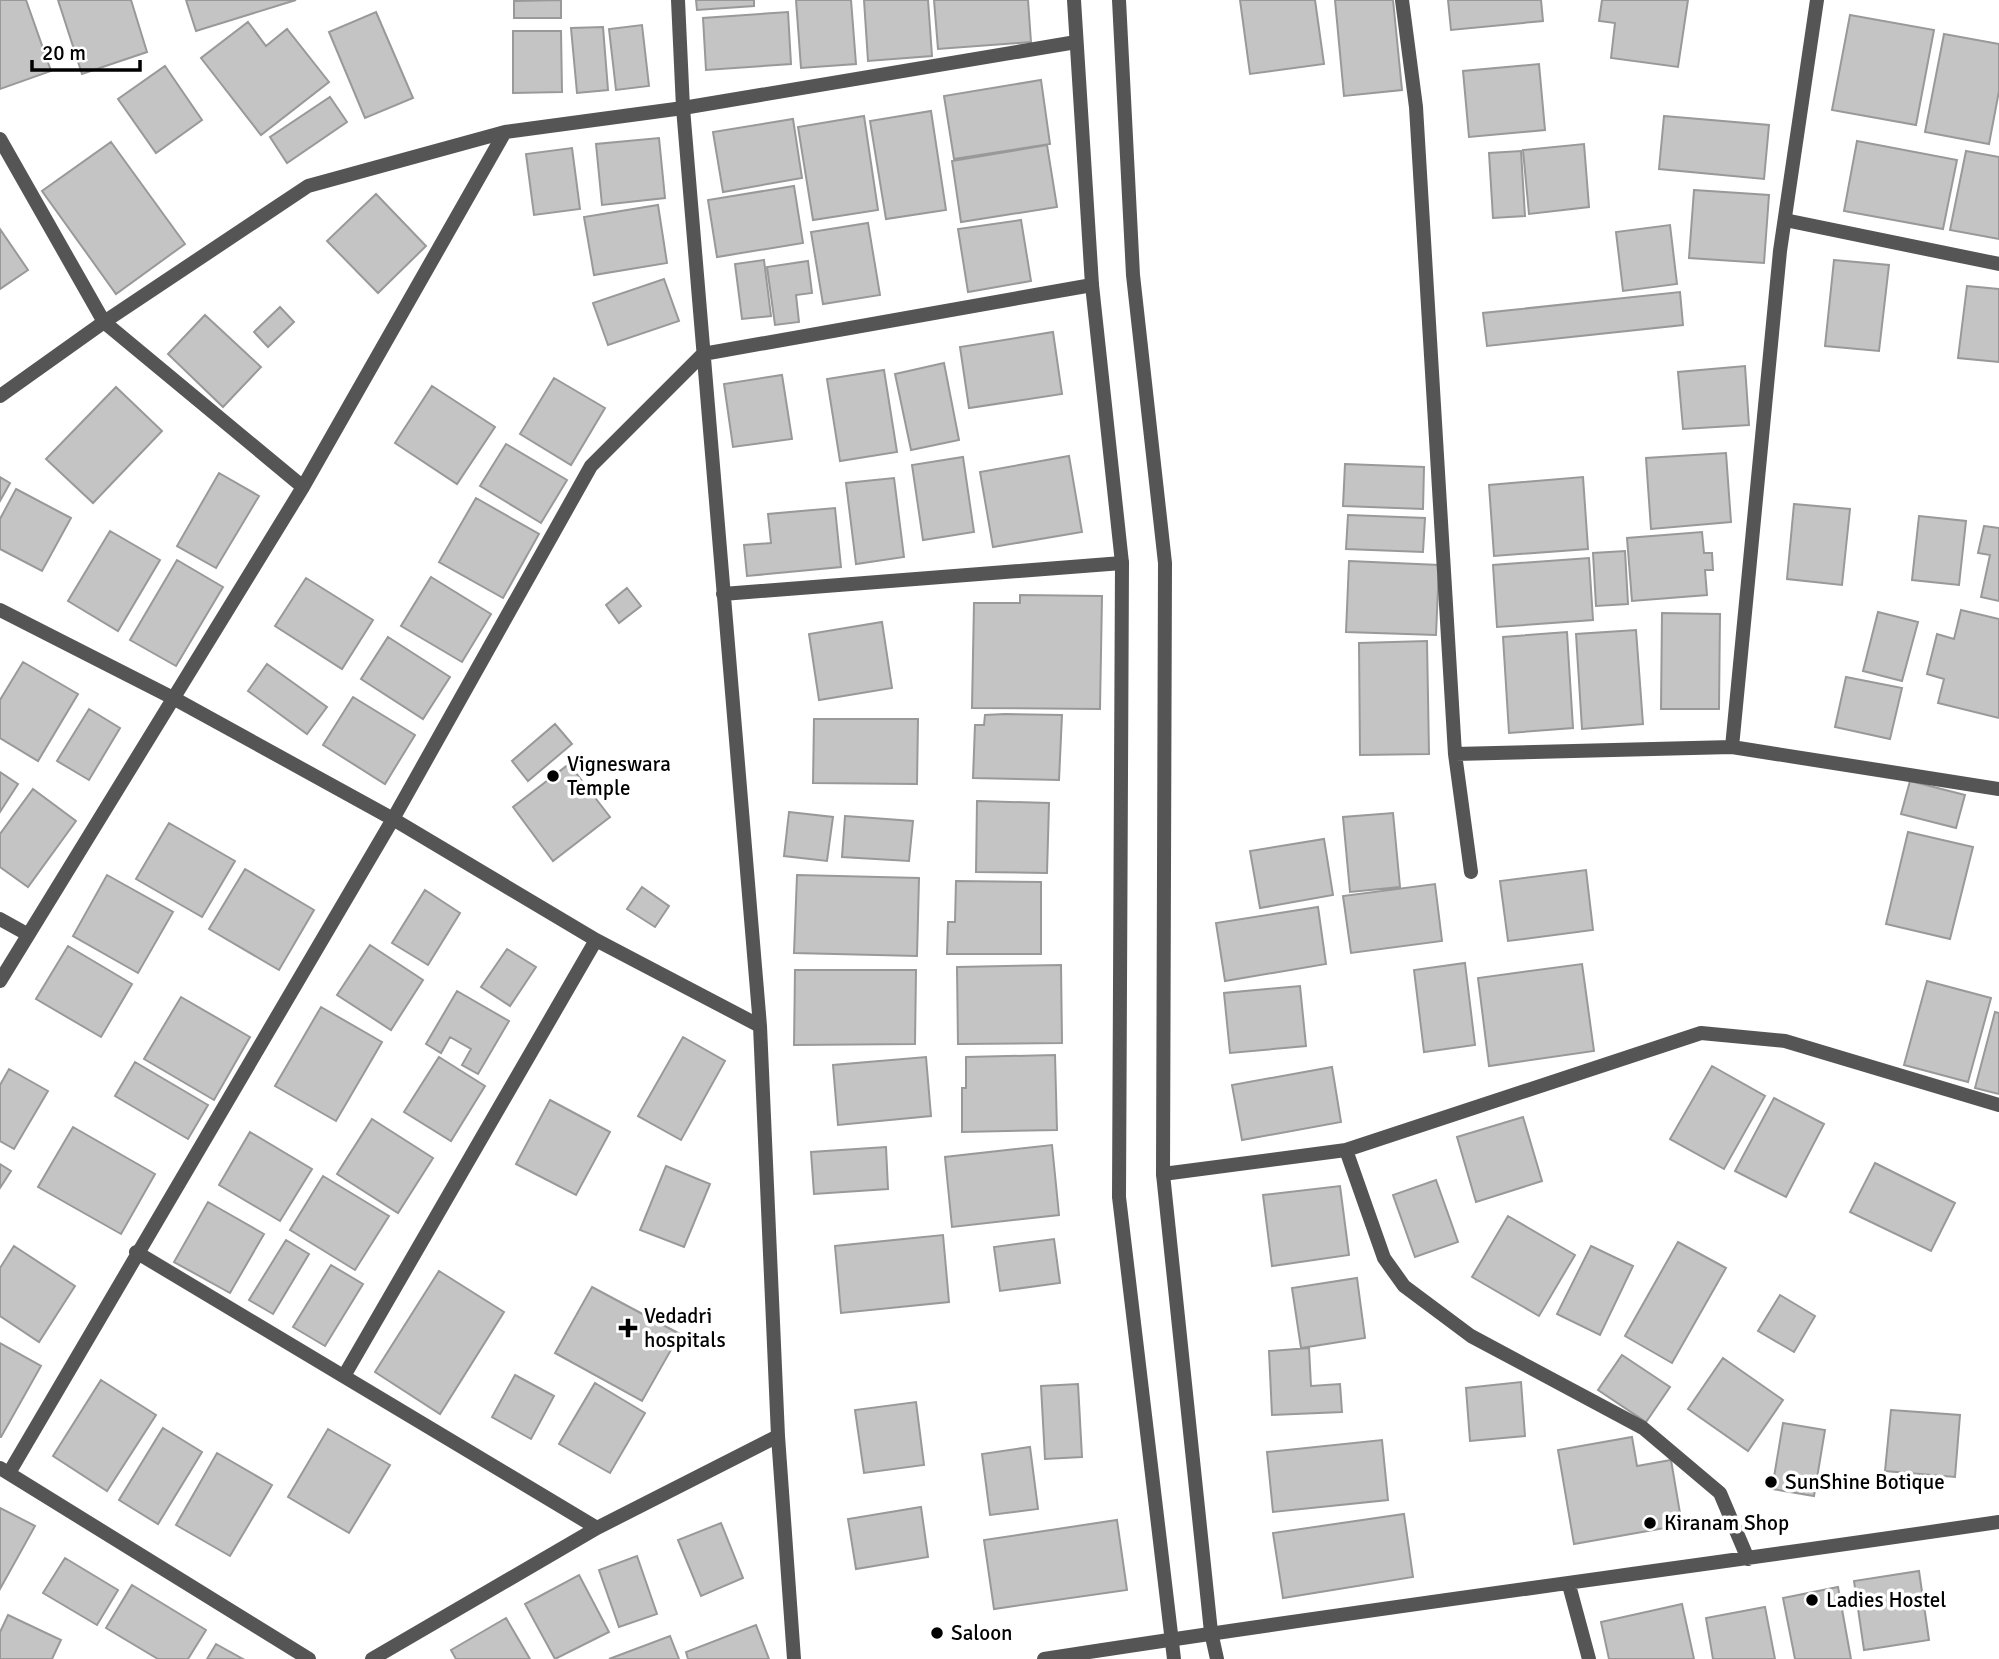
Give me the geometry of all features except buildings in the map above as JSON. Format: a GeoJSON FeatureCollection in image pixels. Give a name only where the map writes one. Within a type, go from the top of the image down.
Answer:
{"type":"FeatureCollection","features":[{"type":"Feature","properties":{"kind":"street"},"geometry":{"type":"LineString","coordinates":[[678,0],[682,108],[760,1026],[778,1436],[794,1659]]}},
{"type":"Feature","properties":{"kind":"street"},"geometry":{"type":"LineString","coordinates":[[1074,0],[1092,285],[1122,563],[1119,1197],[1174,1659]]}},
{"type":"Feature","properties":{"kind":"street"},"geometry":{"type":"LineString","coordinates":[[1119,0],[1133,275],[1165,563],[1163,1174],[1211,1632],[1217,1659]]}},
{"type":"Feature","properties":{"kind":"street"},"geometry":{"type":"LineString","coordinates":[[1402,0],[1416,107],[1455,754],[1471,872]]}},
{"type":"Feature","properties":{"kind":"street"},"geometry":{"type":"LineString","coordinates":[[1732,747],[1785,220],[1817,0]]}},
{"type":"Feature","properties":{"kind":"street"},"geometry":{"type":"LineString","coordinates":[[0,396],[104,321],[308,186],[505,132],[682,108],[1076,42]]}},
{"type":"Feature","properties":{"kind":"street"},"geometry":{"type":"LineString","coordinates":[[0,981],[303,486],[505,132]]}},
{"type":"Feature","properties":{"kind":"street"},"geometry":{"type":"LineString","coordinates":[[0,139],[104,321],[303,486]]}},
{"type":"Feature","properties":{"kind":"street"},"geometry":{"type":"LineString","coordinates":[[1785,220],[1999,264]]}},
{"type":"Feature","properties":{"kind":"street"},"geometry":{"type":"LineString","coordinates":[[309,1659],[4,1470],[393,818],[592,466],[703,354],[1092,285]]}},
{"type":"Feature","properties":{"kind":"street"},"geometry":{"type":"LineString","coordinates":[[723,594],[1122,563]]}},
{"type":"Feature","properties":{"kind":"street"},"geometry":{"type":"LineString","coordinates":[[0,610],[175,699],[393,818],[596,940],[760,1026]]}},
{"type":"Feature","properties":{"kind":"street"},"geometry":{"type":"LineString","coordinates":[[1455,754],[1732,747],[1999,789]]}},
{"type":"Feature","properties":{"kind":"street"},"geometry":{"type":"LineString","coordinates":[[0,919],[27,934]]}},
{"type":"Feature","properties":{"kind":"street"},"geometry":{"type":"LineString","coordinates":[[344,1376],[596,940]]}},
{"type":"Feature","properties":{"kind":"street"},"geometry":{"type":"LineString","coordinates":[[1163,1174],[1346,1150],[1701,1033],[1786,1041],[1999,1105]]}},
{"type":"Feature","properties":{"kind":"street"},"geometry":{"type":"LineString","coordinates":[[1346,1150],[1384,1258],[1404,1286],[1471,1336],[1643,1428],[1720,1493],[1748,1559]]}},
{"type":"Feature","properties":{"kind":"street"},"geometry":{"type":"LineString","coordinates":[[136,1252],[597,1528]]}},
{"type":"Feature","properties":{"kind":"street"},"geometry":{"type":"LineString","coordinates":[[372,1659],[597,1528],[778,1436]]}},
{"type":"Feature","properties":{"kind":"street"},"geometry":{"type":"LineString","coordinates":[[1044,1659],[1211,1632],[1569,1585],[1999,1522]]}},
{"type":"Feature","properties":{"kind":"street"},"geometry":{"type":"LineString","coordinates":[[1569,1585],[1589,1659]]}},
{"type":"Feature","properties":{"kind":"place","name":"Vigneswara Temple"},"geometry":{"type":"Point","coordinates":[553,776]}},
{"type":"Feature","properties":{"kind":"place","name":"Vedadri hospitals"},"geometry":{"type":"Point","coordinates":[628,1328]}},
{"type":"Feature","properties":{"kind":"place","name":"SunShine Botique"},"geometry":{"type":"Point","coordinates":[1771,1482]}},
{"type":"Feature","properties":{"kind":"place","name":"Kiranam Shop"},"geometry":{"type":"Point","coordinates":[1650,1523]}},
{"type":"Feature","properties":{"kind":"place","name":"Ladies Hostel"},"geometry":{"type":"Point","coordinates":[1812,1600]}},
{"type":"Feature","properties":{"kind":"place","name":"Saloon"},"geometry":{"type":"Point","coordinates":[937,1633]}}]}
